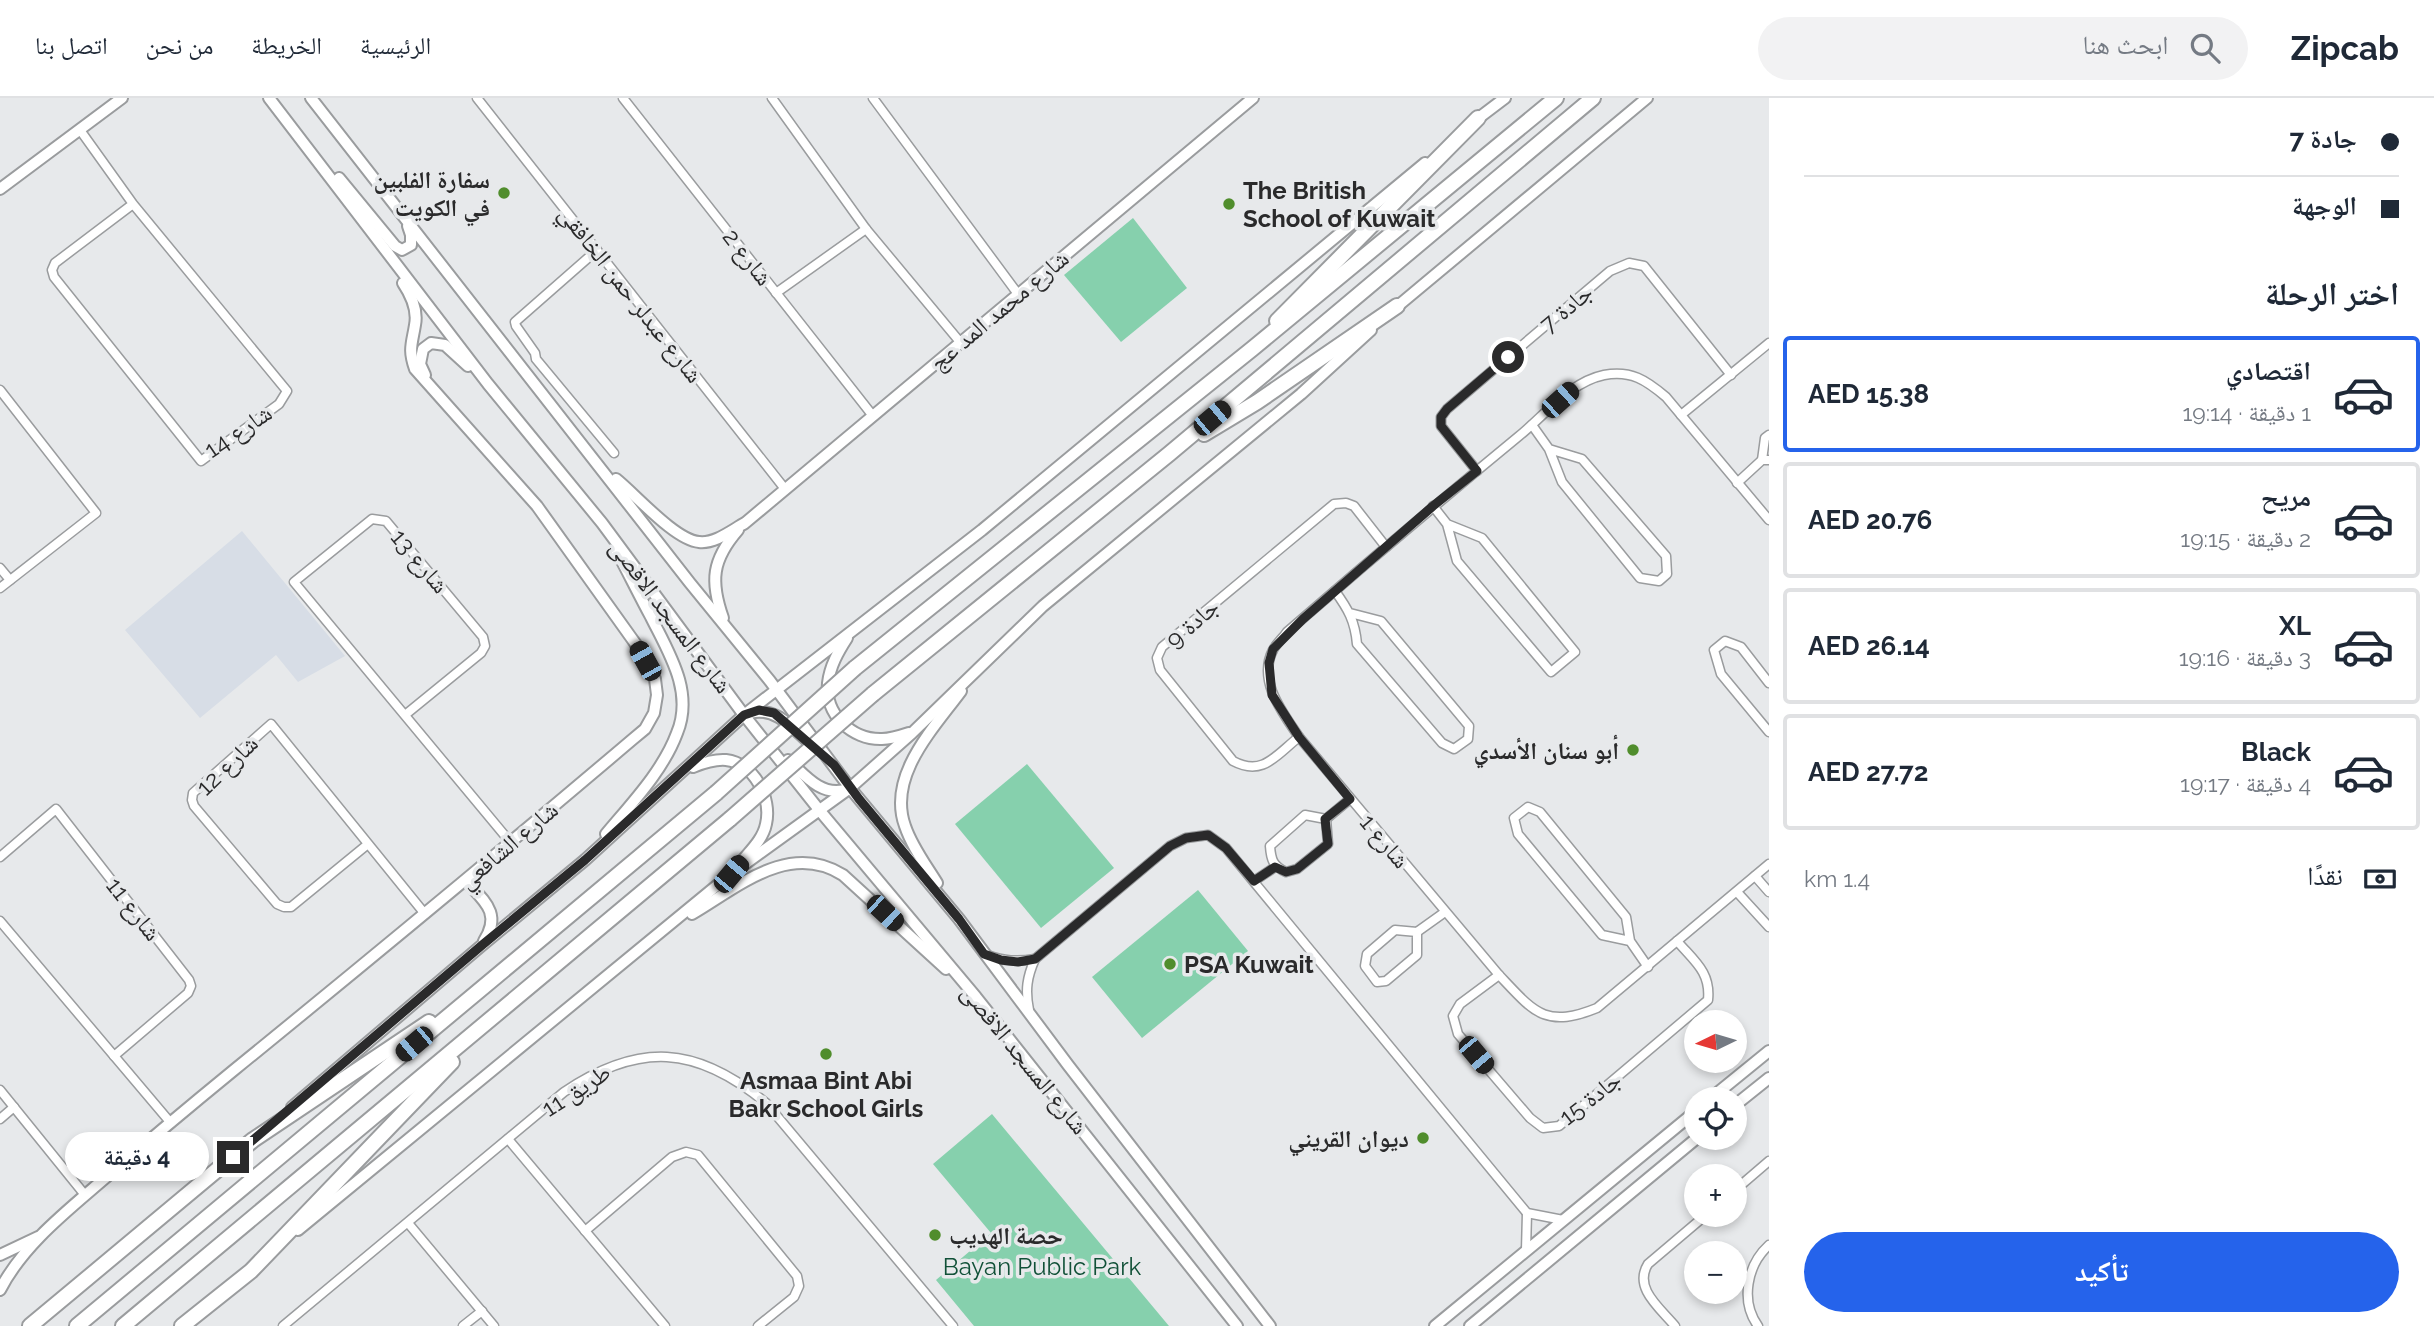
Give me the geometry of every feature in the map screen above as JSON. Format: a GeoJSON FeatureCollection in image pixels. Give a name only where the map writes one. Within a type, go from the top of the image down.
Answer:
{"type":"FeatureCollection","features":[{"type":"Feature","properties":{"kind":"highway"},"geometry":{"type":"LineString","coordinates":[[77,1326],[716,793],[855,668],[1252,349],[1556,98]]}},
{"type":"Feature","properties":{"kind":"highway"},"geometry":{"type":"LineString","coordinates":[[123,1326],[730,819],[873,694],[1169,454],[1593,98]]}},
{"type":"Feature","properties":{"kind":"highway"},"geometry":{"type":"LineString","coordinates":[[1252,349],[1290,304],[1478,118]]}},
{"type":"Feature","properties":{"kind":"highway"},"geometry":{"type":"LineString","coordinates":[[1169,454],[1257,402],[1397,306]]}},
{"type":"Feature","properties":{"kind":"highway"},"geometry":{"type":"LineString","coordinates":[[30,1326],[253,1140],[382,1052],[478,991]]}},
{"type":"Feature","properties":{"kind":"highway"},"geometry":{"type":"LineString","coordinates":[[182,1326],[251,1271],[496,1015]]}},
{"type":"Feature","properties":{"kind":"main road"},"geometry":{"type":"LineString","coordinates":[[0,189],[122,98]]}},
{"type":"Feature","properties":{"kind":"main road","name":"شارع المسجد الاقصى"},"geometry":{"type":"LineString","coordinates":[[269,98],[488,384],[602,523],[744,715],[820,811],[976,997],[1237,1326]]}},
{"type":"Feature","properties":{"kind":"main road","name":"شارع المسجد الاقصى"},"geometry":{"type":"LineString","coordinates":[[311,98],[690,583],[726,625],[850,788],[959,919],[1270,1326]]}},
{"type":"Feature","properties":{"kind":"main road","name":"شارع محمد المد عج"},"geometry":{"type":"LineString","coordinates":[[726,625],[714,589],[715,572],[724,547],[745,523],[1254,98]]}},
{"type":"Feature","properties":{"kind":"main road"},"geometry":{"type":"LineString","coordinates":[[253,1140],[585,860],[744,715],[982,530],[1504,98]]}},
{"type":"Feature","properties":{"kind":"main road"},"geometry":{"type":"LineString","coordinates":[[251,1271],[368,1171],[731,874],[850,788],[912,733],[1042,606],[1301,394],[1397,306],[1647,98]]}},
{"type":"Feature","properties":{"kind":"main road"},"geometry":{"type":"LineString","coordinates":[[317,161],[340,179],[395,246],[402,250],[411,245],[411,235],[404,218]]}},
{"type":"Feature","properties":{"kind":"main road","name":"شارع الشافعي"},"geometry":{"type":"LineString","coordinates":[[0,1290],[7,1277],[41,1236],[85,1195],[170,1122],[466,881],[645,729],[654,713],[657,695],[655,679],[635,643],[569,547],[428,380],[415,369],[410,344],[416,323],[411,294],[369,227]]}},
{"type":"Feature","properties":{"kind":"main road"},"geometry":{"type":"LineString","coordinates":[[428,380],[420,363],[423,349],[431,343],[445,345],[488,384]]}},
{"type":"Feature","properties":{"kind":"main road","name":"شارع محمد المد عج"},"geometry":{"type":"LineString","coordinates":[[599,465],[677,534],[699,542],[714,540],[745,523]]}},
{"type":"Feature","properties":{"kind":"main road"},"geometry":{"type":"LineString","coordinates":[[585,860],[663,760],[677,734],[683,707],[681,684],[674,662],[602,523]]}},
{"type":"Feature","properties":{"kind":"main road"},"geometry":{"type":"LineString","coordinates":[[850,632],[832,664],[828,682],[829,701],[837,718],[850,731],[868,738],[881,739],[912,733]]}},
{"type":"Feature","properties":{"kind":"main road"},"geometry":{"type":"LineString","coordinates":[[959,919],[908,834],[902,813],[902,793],[913,759],[978,666]]}},
{"type":"Feature","properties":{"kind":"main road"},"geometry":{"type":"LineString","coordinates":[[744,715],[759,710],[774,713],[834,765]]}},
{"type":"Feature","properties":{"kind":"main road"},"geometry":{"type":"LineString","coordinates":[[762,737],[821,788],[837,792],[850,788]]}},
{"type":"Feature","properties":{"kind":"main road"},"geometry":{"type":"LineString","coordinates":[[684,772],[709,761],[729,761],[744,768],[762,790],[767,805],[765,827],[757,843],[731,874]]}},
{"type":"Feature","properties":{"kind":"main road"},"geometry":{"type":"LineString","coordinates":[[662,931],[768,870],[790,862],[810,862],[832,868],[849,880],[976,997]]}},
{"type":"Feature","properties":{"kind":"main road"},"geometry":{"type":"LineString","coordinates":[[466,881],[492,912],[488,934],[481,946]]}},
{"type":"Feature","properties":{"kind":"main road"},"geometry":{"type":"LineString","coordinates":[[1725,1087],[1769,1051]]}},
{"type":"Feature","properties":{"kind":"main road"},"geometry":{"type":"LineString","coordinates":[[1747,1096],[1769,1078]]}},
{"type":"Feature","properties":{"kind":"main road"},"geometry":{"type":"LineString","coordinates":[[1435,1326],[1684,1122]]}},
{"type":"Feature","properties":{"kind":"main road"},"geometry":{"type":"LineString","coordinates":[[1470,1326],[1683,1149],[1680,1134],[1670,1132]]}},
{"type":"Feature","properties":{"kind":"main road","name":"شارع الشافعي"},"geometry":{"type":"LineString","coordinates":[[0,1255],[41,1236]]}},
{"type":"Feature","properties":{"kind":"street","name":"شارع عبدلر حمن الخافقي"},"geometry":{"type":"LineString","coordinates":[[478,98],[785,489]]}},
{"type":"Feature","properties":{"kind":"street","name":"شارع 2"},"geometry":{"type":"LineString","coordinates":[[623,98],[873,416]]}},
{"type":"Feature","properties":{"kind":"street"},"geometry":{"type":"LineString","coordinates":[[772,98],[866,229],[960,342]]}},
{"type":"Feature","properties":{"kind":"street"},"geometry":{"type":"LineString","coordinates":[[873,98],[1018,294]]}},
{"type":"Feature","properties":{"kind":"street","name":"شارع 14"},"geometry":{"type":"LineString","coordinates":[[80,130],[133,204],[287,391],[279,404],[201,461],[54,277],[52,270],[55,263],[133,204]]}},
{"type":"Feature","properties":{"kind":"street"},"geometry":{"type":"LineString","coordinates":[[776,292],[866,229]]}},
{"type":"Feature","properties":{"kind":"street"},"geometry":{"type":"LineString","coordinates":[[597,250],[515,322],[536,359],[614,453]]}},
{"type":"Feature","properties":{"kind":"street","name":"جادة 7"},"geometry":{"type":"LineString","coordinates":[[1477,471],[1441,426],[1441,417],[1447,409],[1609,271],[1629,263],[1644,266],[1731,375]]}},
{"type":"Feature","properties":{"kind":"street"},"geometry":{"type":"LineString","coordinates":[[1681,415],[1769,343]]}},
{"type":"Feature","properties":{"kind":"street"},"geometry":{"type":"LineString","coordinates":[[526,373],[536,359]]}},
{"type":"Feature","properties":{"kind":"street","name":"شارع 1"},"geometry":{"type":"LineString","coordinates":[[1769,520],[1681,415],[1649,382],[1625,373],[1602,375],[1574,387],[1287,632],[1273,649],[1269,663],[1272,695],[1299,737],[1499,975],[1528,1006],[1546,1016],[1576,1016],[1597,1008],[1769,864]]}},
{"type":"Feature","properties":{"kind":"street"},"geometry":{"type":"LineString","coordinates":[[0,390],[96,513],[0,588]]}},
{"type":"Feature","properties":{"kind":"street"},"geometry":{"type":"LineString","coordinates":[[1532,425],[1549,449],[1562,482],[1640,578],[1659,581],[1667,574],[1666,556],[1582,459],[1549,449]]}},
{"type":"Feature","properties":{"kind":"street"},"geometry":{"type":"LineString","coordinates":[[1737,483],[1765,460],[1765,438],[1769,435]]}},
{"type":"Feature","properties":{"kind":"street","name":"جادة 9"},"geometry":{"type":"LineString","coordinates":[[1299,737],[1261,768],[1244,768],[1233,761],[1160,670],[1157,658],[1162,646],[1335,504],[1346,503],[1354,506],[1387,547]]}},
{"type":"Feature","properties":{"kind":"street"},"geometry":{"type":"LineString","coordinates":[[1433,506],[1447,524],[1457,561],[1551,672],[1575,652],[1482,538],[1447,524]]}},
{"type":"Feature","properties":{"kind":"street","name":"شارع 13"},"geometry":{"type":"LineString","coordinates":[[405,715],[481,653],[485,646],[483,637],[386,521],[372,519],[294,582],[510,843]]}},
{"type":"Feature","properties":{"kind":"street"},"geometry":{"type":"LineString","coordinates":[[0,568],[10,580]]}},
{"type":"Feature","properties":{"kind":"street"},"geometry":{"type":"LineString","coordinates":[[1335,591],[1350,612],[1355,625],[1357,644],[1442,743],[1454,749],[1468,739],[1469,726],[1381,621],[1350,612]]}},
{"type":"Feature","properties":{"kind":"street"},"geometry":{"type":"LineString","coordinates":[[1769,683],[1741,647],[1725,641],[1714,650],[1721,674],[1769,732]]}},
{"type":"Feature","properties":{"kind":"street","name":"شارع 12"},"geometry":{"type":"LineString","coordinates":[[368,844],[291,907],[284,907],[277,904],[194,806],[193,793],[271,724],[425,914]]}},
{"type":"Feature","properties":{"kind":"street"},"geometry":{"type":"LineString","coordinates":[[1325,819],[1328,844],[1297,869],[1286,872],[1275,867],[1270,846],[1305,815],[1325,819],[1350,799]]}},
{"type":"Feature","properties":{"kind":"street"},"geometry":{"type":"LineString","coordinates":[[1630,941],[1602,935],[1518,834],[1514,818],[1528,807],[1539,812],[1626,916],[1630,941],[1648,967]]}},
{"type":"Feature","properties":{"kind":"street","name":"شارع 11"},"geometry":{"type":"LineString","coordinates":[[0,857],[56,809],[189,980],[191,986],[188,993],[114,1056]]}},
{"type":"Feature","properties":{"kind":"street"},"geometry":{"type":"LineString","coordinates":[[1029,1013],[1026,995],[1028,976],[1035,959],[1170,846],[1186,838],[1208,835],[1226,848],[1254,881],[1527,1213],[1563,1220]]}},
{"type":"Feature","properties":{"kind":"street"},"geometry":{"type":"LineString","coordinates":[[1254,881],[1275,867]]}},
{"type":"Feature","properties":{"kind":"street"},"geometry":{"type":"LineString","coordinates":[[1755,876],[1769,892]]}},
{"type":"Feature","properties":{"kind":"street"},"geometry":{"type":"LineString","coordinates":[[1737,892],[1769,928]]}},
{"type":"Feature","properties":{"kind":"street"},"geometry":{"type":"LineString","coordinates":[[1417,932],[1418,956],[1386,981],[1377,982],[1365,966],[1367,954],[1395,930],[1417,932],[1445,912]]}},
{"type":"Feature","properties":{"kind":"street"},"geometry":{"type":"LineString","coordinates":[[0,921],[170,1122]]}},
{"type":"Feature","properties":{"kind":"street","name":"جادة 15"},"geometry":{"type":"LineString","coordinates":[[1499,975],[1460,1004],[1453,1016],[1458,1034],[1530,1118],[1543,1128],[1559,1126],[1708,1000],[1710,985],[1706,974],[1677,941]]}},
{"type":"Feature","properties":{"kind":"street"},"geometry":{"type":"LineString","coordinates":[[984,954],[1018,962],[1035,959]]}},
{"type":"Feature","properties":{"kind":"street","name":"طريق 11"},"geometry":{"type":"LineString","coordinates":[[283,1326],[564,1092],[588,1075],[614,1063],[661,1056],[697,1061],[742,1083],[766,1103],[953,1326]]}},
{"type":"Feature","properties":{"kind":"street"},"geometry":{"type":"LineString","coordinates":[[0,1090],[85,1195]]}},
{"type":"Feature","properties":{"kind":"street"},"geometry":{"type":"LineString","coordinates":[[0,1119],[14,1107]]}},
{"type":"Feature","properties":{"kind":"street"},"geometry":{"type":"LineString","coordinates":[[508,1139],[665,1326]]}},
{"type":"Feature","properties":{"kind":"street"},"geometry":{"type":"LineString","coordinates":[[585,1231],[672,1157],[686,1152],[698,1155],[797,1276],[799,1286],[794,1297],[758,1326]]}},
{"type":"Feature","properties":{"kind":"street"},"geometry":{"type":"LineString","coordinates":[[1747,1180],[1769,1161]]}},
{"type":"Feature","properties":{"kind":"street"},"geometry":{"type":"LineString","coordinates":[[1526,1250],[1527,1213]]}},
{"type":"Feature","properties":{"kind":"street"},"geometry":{"type":"LineString","coordinates":[[408,1223],[494,1326]]}},
{"type":"Feature","properties":{"kind":"street"},"geometry":{"type":"LineString","coordinates":[[1675,1326],[1647,1292],[1642,1283],[1643,1273],[1648,1264],[1692,1227]]}},
{"type":"Feature","properties":{"kind":"street"},"geometry":{"type":"LineString","coordinates":[[1758,1326],[1751,1316],[1747,1295],[1751,1269],[1769,1245]]}},
{"type":"Feature","properties":{"kind":"street"},"geometry":{"type":"LineString","coordinates":[[463,1326],[482,1311]]}},
{"type":"Feature","properties":{"kind":"shaded area"},"geometry":{"type":"Polygon","coordinates":[[[242,531],[345,656],[298,682],[276,655],[200,718],[125,630],[242,531]]]}},
{"type":"Feature","properties":{"kind":"green space"},"geometry":{"type":"Polygon","coordinates":[[[1133,218],[1187,288],[1121,342],[1064,275],[1133,218]]]}},
{"type":"Feature","properties":{"kind":"green space"},"geometry":{"type":"Polygon","coordinates":[[[1027,764],[1114,868],[1041,928],[955,824],[1027,764]]]}},
{"type":"Feature","properties":{"kind":"green space","name":"PSA Kuwait"},"geometry":{"type":"Polygon","coordinates":[[[1198,890],[1248,951],[1142,1038],[1092,977],[1198,890]]]}},
{"type":"Feature","properties":{"kind":"green space","name":"Bayan Public Park"},"geometry":{"type":"Polygon","coordinates":[[[992,1114],[1169,1326],[974,1326],[936,1280],[991,1233],[933,1164],[992,1114]]]}},
{"type":"Feature","properties":{"kind":"place","name":"سفارة الفلبين في الكويت"},"geometry":{"type":"Point","coordinates":[504,193]}},
{"type":"Feature","properties":{"kind":"place","name":"The British School of Kuwait"},"geometry":{"type":"Point","coordinates":[1229,204]}},
{"type":"Feature","properties":{"kind":"place","name":"أبو سنان الأسدي"},"geometry":{"type":"Point","coordinates":[1633,750]}},
{"type":"Feature","properties":{"kind":"place","name":"PSA Kuwait"},"geometry":{"type":"Point","coordinates":[1170,964]}},
{"type":"Feature","properties":{"kind":"place","name":"Asmaa Bint Abi Bakr School Girls"},"geometry":{"type":"Point","coordinates":[826,1054]}},
{"type":"Feature","properties":{"kind":"place","name":"ديوان القريني"},"geometry":{"type":"Point","coordinates":[1423,1138]}},
{"type":"Feature","properties":{"kind":"place","name":"حصة الهديب"},"geometry":{"type":"Point","coordinates":[935,1235]}},
{"type":"Feature","properties":{"kind":"route"},"geometry":{"type":"LineString","coordinates":[[233,1157],[585,860],[744,715],[755,711],[774,713],[834,765],[959,919],[984,954],[1001,960],[1018,962],[1035,959],[1170,846],[1186,838],[1208,835],[1226,848],[1254,881],[1275,867],[1286,872],[1297,869],[1328,844],[1325,819],[1350,799],[1299,737],[1272,695],[1269,663],[1273,649],[1287,632],[1477,471],[1441,426],[1441,417],[1508,357]]}}]}
